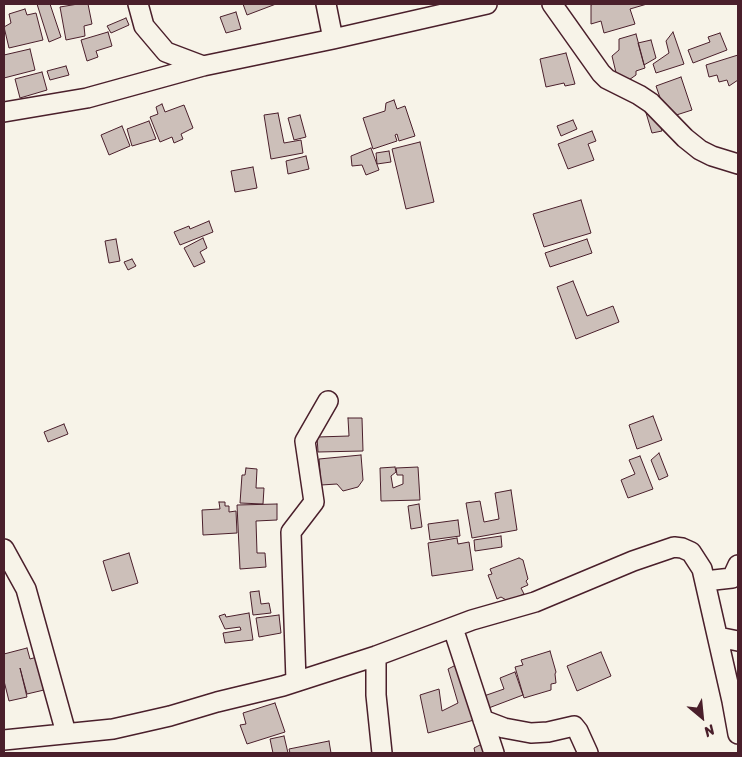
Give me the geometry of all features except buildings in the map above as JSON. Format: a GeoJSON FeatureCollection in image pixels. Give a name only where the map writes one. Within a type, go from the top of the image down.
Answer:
{"type":"FeatureCollection","features":[{"type":"Feature","properties":{"kind":"street"},"geometry":{"type":"LineString","coordinates":[[138,4],[144,26],[166,52],[203,66]]}},
{"type":"Feature","properties":{"kind":"street"},"geometry":{"type":"LineString","coordinates":[[326,4],[333,39]]}},
{"type":"Feature","properties":{"kind":"street"},"geometry":{"type":"LineString","coordinates":[[4,112],[87,98],[203,66],[487,4]]}},
{"type":"Feature","properties":{"kind":"street"},"geometry":{"type":"LineString","coordinates":[[552,4],[607,79],[639,95],[650,103],[685,138],[700,150],[738,164]]}},
{"type":"Feature","properties":{"kind":"street"},"geometry":{"type":"LineString","coordinates":[[296,681],[291,532],[314,502],[305,441],[328,401]]}},
{"type":"Feature","properties":{"kind":"street"},"geometry":{"type":"LineString","coordinates":[[4,740],[113,729],[170,716],[296,681],[376,656],[472,620],[535,602],[632,561],[674,547],[691,552],[702,568],[738,734]]}},
{"type":"Feature","properties":{"kind":"street"},"geometry":{"type":"LineString","coordinates":[[4,549],[26,590],[66,734]]}},
{"type":"Feature","properties":{"kind":"street"},"geometry":{"type":"LineString","coordinates":[[705,581],[732,578],[738,565]]}},
{"type":"Feature","properties":{"kind":"street"},"geometry":{"type":"LineString","coordinates":[[453,628],[494,753]]}},
{"type":"Feature","properties":{"kind":"street"},"geometry":{"type":"LineString","coordinates":[[718,637],[738,641]]}},
{"type":"Feature","properties":{"kind":"street"},"geometry":{"type":"LineString","coordinates":[[376,656],[376,695],[382,753]]}},
{"type":"Feature","properties":{"kind":"street"},"geometry":{"type":"LineString","coordinates":[[483,720],[504,728],[531,733],[548,732],[574,726],[588,753]]}}]}
